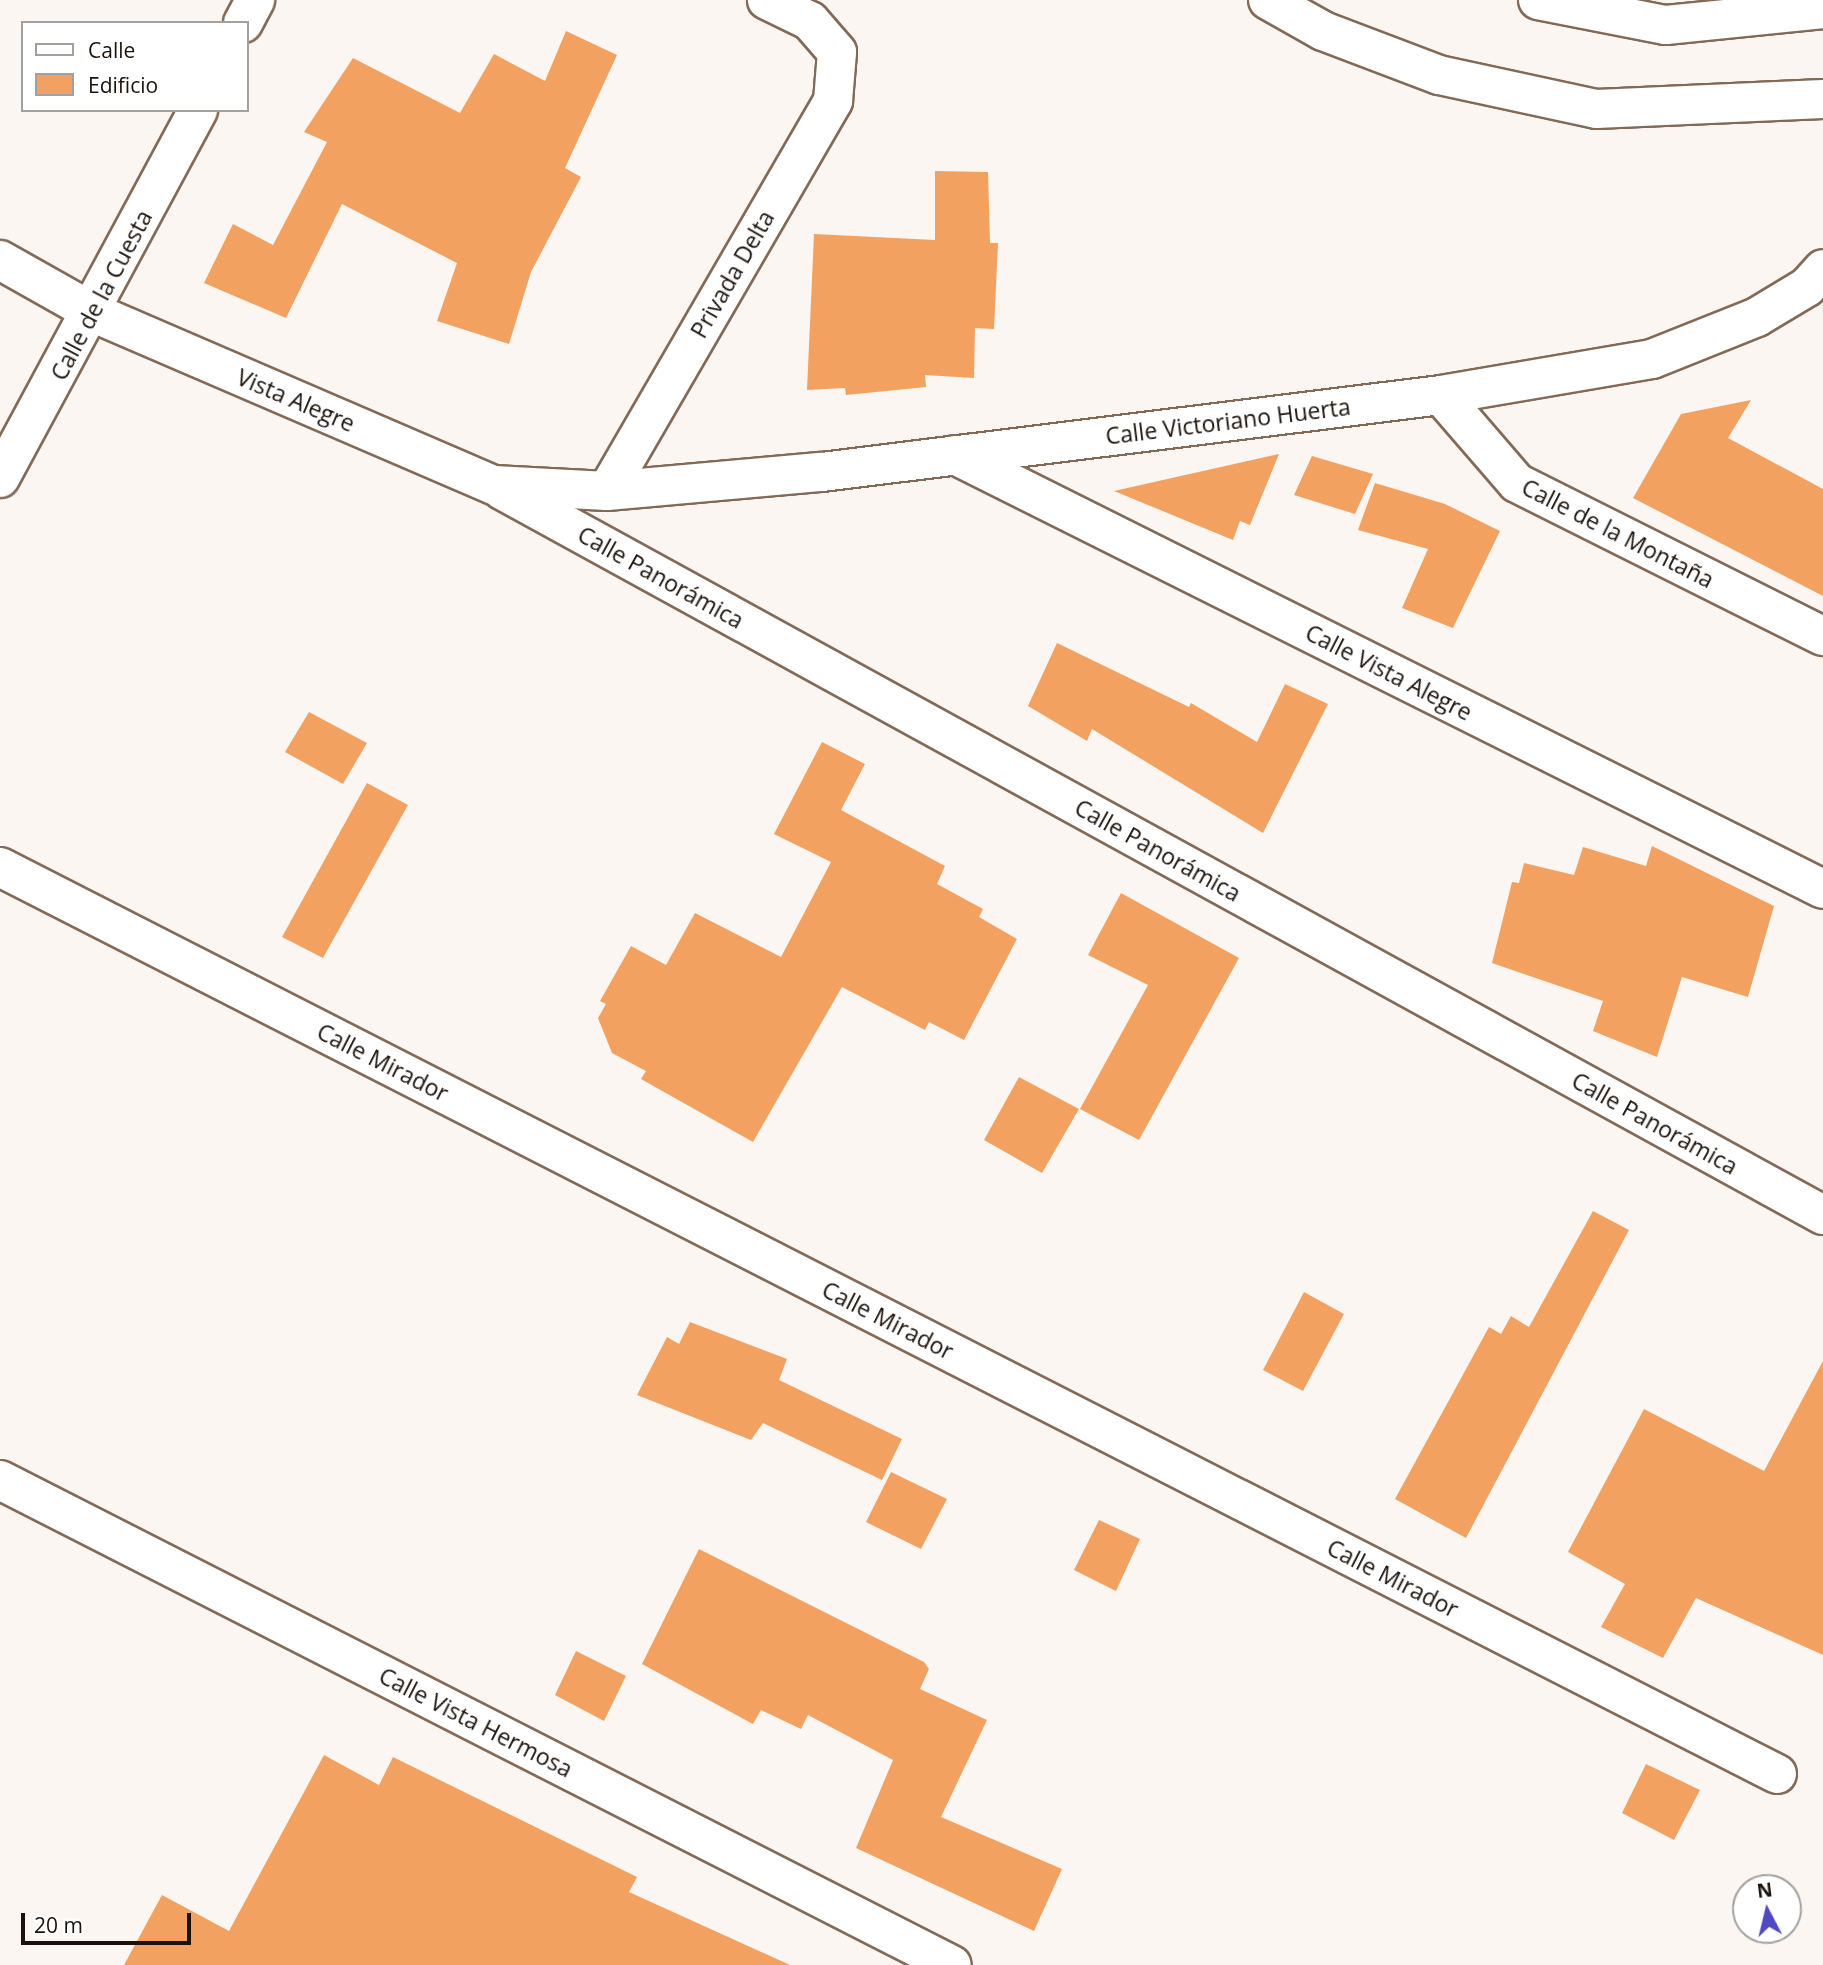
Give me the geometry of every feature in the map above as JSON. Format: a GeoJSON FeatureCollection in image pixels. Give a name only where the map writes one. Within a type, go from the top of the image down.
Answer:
{"type":"FeatureCollection","features":[{"type":"Feature","properties":{"kind":"street"},"geometry":{"type":"LineString","coordinates":[[244,21],[255,0]]}},
{"type":"Feature","properties":{"kind":"street","name":"Privada Delta"},"geometry":{"type":"LineString","coordinates":[[607,491],[833,102],[836,52],[810,21],[767,0]]}},
{"type":"Feature","properties":{"kind":"street"},"geometry":{"type":"LineString","coordinates":[[1268,0],[1323,31],[1439,75],[1596,109],[1823,99]]}},
{"type":"Feature","properties":{"kind":"street"},"geometry":{"type":"LineString","coordinates":[[1538,0],[1666,25],[1822,12]]}},
{"type":"Feature","properties":{"kind":"street","name":"Calle de la Cuesta"},"geometry":{"type":"LineString","coordinates":[[0,478],[94,313],[197,112]]}},
{"type":"Feature","properties":{"kind":"street","name":"Vista Alegre"},"geometry":{"type":"LineString","coordinates":[[0,260],[94,313],[494,485],[607,491]]}},
{"type":"Feature","properties":{"kind":"street","name":"Calle Victoriano Huerta"},"geometry":{"type":"LineString","coordinates":[[607,491],[955,455],[1441,395],[1652,359],[1757,317],[1807,287],[1823,269]]}},
{"type":"Feature","properties":{"kind":"street","name":"Calle de la Montaña"},"geometry":{"type":"LineString","coordinates":[[1441,395],[1517,483],[1823,636]]}},
{"type":"Feature","properties":{"kind":"street","name":"Calle Vista Alegre"},"geometry":{"type":"LineString","coordinates":[[955,455],[1823,889]]}},
{"type":"Feature","properties":{"kind":"street","name":"Calle Panorámica"},"geometry":{"type":"LineString","coordinates":[[494,485],[1823,1215]]}},
{"type":"Feature","properties":{"kind":"street","name":"Calle Mirador"},"geometry":{"type":"LineString","coordinates":[[0,867],[1777,1774]]}},
{"type":"Feature","properties":{"kind":"street","name":"Calle Vista Hermosa"},"geometry":{"type":"LineString","coordinates":[[0,1480],[951,1965]]}},
{"type":"Feature","properties":{"kind":"building"},"geometry":{"type":"Polygon","coordinates":[[[566,31],[617,55],[565,168],[581,177],[531,272],[509,344],[437,321],[457,263],[342,204],[286,318],[204,283],[233,224],[273,245],[327,142],[304,132],[353,58],[460,113],[494,54],[545,81],[566,31]]]}},
{"type":"Feature","properties":{"kind":"building"},"geometry":{"type":"Polygon","coordinates":[[[935,171],[988,172],[990,243],[998,243],[994,329],[975,328],[974,378],[925,375],[926,387],[846,395],[845,388],[807,390],[814,234],[935,240],[935,171]]]}},
{"type":"Feature","properties":{"kind":"building"},"geometry":{"type":"Polygon","coordinates":[[[1751,400],[1728,438],[1823,489],[1823,596],[1633,498],[1681,414],[1751,400]]]}},
{"type":"Feature","properties":{"kind":"building"},"geometry":{"type":"Polygon","coordinates":[[[1279,454],[1250,525],[1240,521],[1233,540],[1114,491],[1279,454]]]}},
{"type":"Feature","properties":{"kind":"building"},"geometry":{"type":"Polygon","coordinates":[[[1312,456],[1373,474],[1355,514],[1294,495],[1312,456]]]}},
{"type":"Feature","properties":{"kind":"building"},"geometry":{"type":"Polygon","coordinates":[[[1375,483],[1445,504],[1500,531],[1453,628],[1402,608],[1428,549],[1358,530],[1375,483]]]}},
{"type":"Feature","properties":{"kind":"building"},"geometry":{"type":"Polygon","coordinates":[[[1057,643],[1189,707],[1191,703],[1257,742],[1285,684],[1328,704],[1263,833],[1092,729],[1087,741],[1028,706],[1057,643]]]}},
{"type":"Feature","properties":{"kind":"building"},"geometry":{"type":"Polygon","coordinates":[[[309,712],[367,743],[343,784],[285,752],[309,712]]]}},
{"type":"Feature","properties":{"kind":"building"},"geometry":{"type":"Polygon","coordinates":[[[822,742],[865,764],[841,810],[945,866],[937,884],[983,909],[979,917],[1017,939],[964,1040],[929,1022],[925,1030],[842,987],[753,1142],[641,1079],[646,1071],[612,1053],[598,1018],[606,1004],[600,1001],[631,946],[666,965],[695,913],[781,957],[831,862],[774,834],[822,742]]]}},
{"type":"Feature","properties":{"kind":"building"},"geometry":{"type":"Polygon","coordinates":[[[367,783],[408,805],[323,958],[282,937],[367,783]]]}},
{"type":"Feature","properties":{"kind":"building"},"geometry":{"type":"Polygon","coordinates":[[[1652,846],[1774,906],[1748,997],[1682,977],[1657,1057],[1593,1031],[1603,1001],[1492,963],[1512,882],[1519,883],[1524,863],[1574,875],[1583,847],[1646,866],[1652,846]]]}},
{"type":"Feature","properties":{"kind":"building"},"geometry":{"type":"Polygon","coordinates":[[[1121,893],[1239,958],[1139,1140],[1080,1109],[1148,985],[1088,955],[1121,893]]]}},
{"type":"Feature","properties":{"kind":"building"},"geometry":{"type":"Polygon","coordinates":[[[1019,1077],[1079,1109],[1042,1173],[984,1140],[1019,1077]]]}},
{"type":"Feature","properties":{"kind":"building"},"geometry":{"type":"Polygon","coordinates":[[[1593,1211],[1629,1230],[1466,1538],[1395,1499],[1489,1327],[1501,1334],[1511,1316],[1529,1327],[1593,1211]]]}},
{"type":"Feature","properties":{"kind":"building"},"geometry":{"type":"Polygon","coordinates":[[[1304,1292],[1344,1314],[1303,1391],[1263,1370],[1304,1292]]]}},
{"type":"Feature","properties":{"kind":"building"},"geometry":{"type":"Polygon","coordinates":[[[690,1322],[787,1359],[779,1380],[902,1439],[882,1480],[763,1423],[751,1440],[637,1395],[667,1337],[679,1344],[690,1322]]]}},
{"type":"Feature","properties":{"kind":"building"},"geometry":{"type":"Polygon","coordinates":[[[1823,1361],[1823,1655],[1696,1598],[1663,1658],[1601,1627],[1625,1584],[1568,1552],[1644,1409],[1764,1471],[1823,1361]]]}},
{"type":"Feature","properties":{"kind":"building"},"geometry":{"type":"Polygon","coordinates":[[[891,1472],[947,1499],[921,1549],[866,1522],[891,1472]]]}},
{"type":"Feature","properties":{"kind":"building"},"geometry":{"type":"Polygon","coordinates":[[[1099,1520],[1140,1539],[1116,1591],[1074,1570],[1099,1520]]]}},
{"type":"Feature","properties":{"kind":"building"},"geometry":{"type":"Polygon","coordinates":[[[699,1549],[924,1662],[929,1669],[920,1689],[987,1720],[941,1817],[1062,1869],[1034,1931],[856,1848],[893,1760],[808,1715],[801,1729],[761,1710],[753,1724],[642,1664],[699,1549]]]}},
{"type":"Feature","properties":{"kind":"building"},"geometry":{"type":"Polygon","coordinates":[[[576,1651],[626,1676],[604,1721],[555,1695],[576,1651]]]}},
{"type":"Feature","properties":{"kind":"building"},"geometry":{"type":"Polygon","coordinates":[[[324,1755],[379,1785],[393,1757],[637,1877],[629,1892],[790,1965],[124,1965],[162,1895],[229,1931],[324,1755]]]}},
{"type":"Feature","properties":{"kind":"building"},"geometry":{"type":"Polygon","coordinates":[[[1646,1764],[1700,1790],[1674,1840],[1622,1813],[1646,1764]]]}}]}
